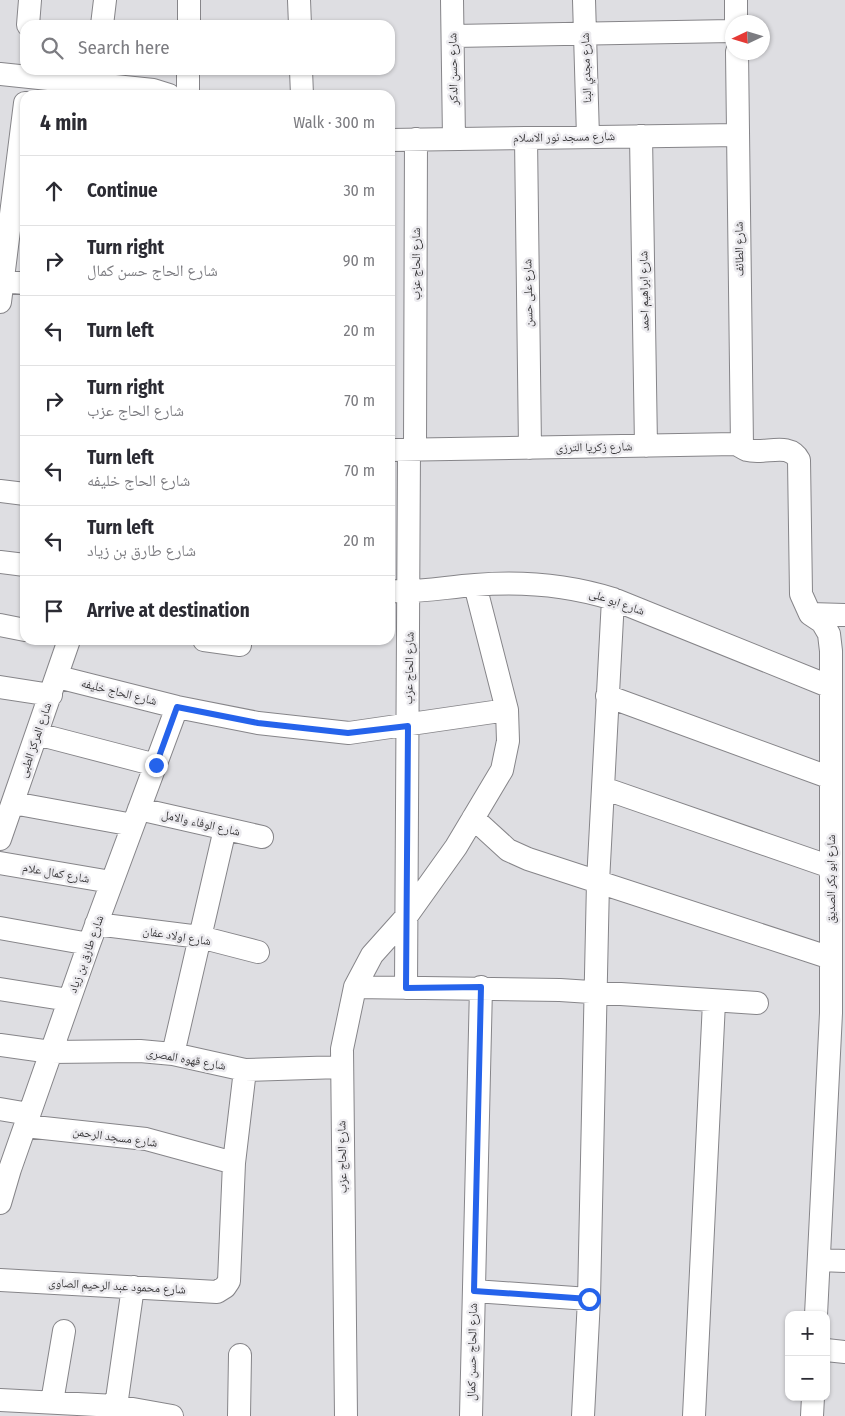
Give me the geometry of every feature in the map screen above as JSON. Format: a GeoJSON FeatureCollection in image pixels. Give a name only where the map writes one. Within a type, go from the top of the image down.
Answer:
{"type":"FeatureCollection","features":[{"type":"Feature","properties":{"kind":"street"},"geometry":{"type":"LineString","coordinates":[[28,20],[30,0]]}},
{"type":"Feature","properties":{"kind":"street"},"geometry":{"type":"LineString","coordinates":[[103,20],[105,0]]}},
{"type":"Feature","properties":{"kind":"street"},"geometry":{"type":"LineString","coordinates":[[189,0],[189,20]]}},
{"type":"Feature","properties":{"kind":"street"},"geometry":{"type":"LineString","coordinates":[[299,0],[300,20]]}},
{"type":"Feature","properties":{"kind":"street","name":"شارع حسن الدكر"},"geometry":{"type":"LineString","coordinates":[[452,0],[454,139]]}},
{"type":"Feature","properties":{"kind":"street","name":"شارع مجدي البنا"},"geometry":{"type":"LineString","coordinates":[[584,0],[588,137]]}},
{"type":"Feature","properties":{"kind":"street"},"geometry":{"type":"LineString","coordinates":[[736,0],[736,15]]}},
{"type":"Feature","properties":{"kind":"street"},"geometry":{"type":"LineString","coordinates":[[453,36],[725,30]]}},
{"type":"Feature","properties":{"kind":"street","name":"شارع الطائف"},"geometry":{"type":"LineString","coordinates":[[737,60],[742,446]]}},
{"type":"Feature","properties":{"kind":"street"},"geometry":{"type":"LineString","coordinates":[[0,74],[27,81],[96,83],[153,90]]}},
{"type":"Feature","properties":{"kind":"street"},"geometry":{"type":"LineString","coordinates":[[188,75],[188,90]]}},
{"type":"Feature","properties":{"kind":"street"},"geometry":{"type":"LineString","coordinates":[[301,75],[302,90]]}},
{"type":"Feature","properties":{"kind":"street","name":"شارع مسجد نور الاسلام"},"geometry":{"type":"LineString","coordinates":[[395,140],[738,135]]}},
{"type":"Feature","properties":{"kind":"street","name":"شارع ابراهيم احمد"},"geometry":{"type":"LineString","coordinates":[[641,136],[646,446]]}},
{"type":"Feature","properties":{"kind":"street","name":"شارع على حسن"},"geometry":{"type":"LineString","coordinates":[[526,138],[530,448]]}},
{"type":"Feature","properties":{"kind":"street","name":"شارع الحاج عزب"},"geometry":{"type":"LineString","coordinates":[[406,988],[408,726],[400,591],[416,140]]}},
{"type":"Feature","properties":{"kind":"street"},"geometry":{"type":"LineString","coordinates":[[7,287],[20,154]]}},
{"type":"Feature","properties":{"kind":"street","name":"شارع زكريا الترزى"},"geometry":{"type":"LineString","coordinates":[[405,449],[736,444],[752,450],[786,450],[795,454]]}},
{"type":"Feature","properties":{"kind":"street","name":"شارع ابو بكر الصديق"},"geometry":{"type":"LineString","coordinates":[[795,454],[799,460],[800,594],[810,614],[822,622],[829,634],[832,651],[831,688],[838,723],[831,778],[831,867],[836,948],[835,1154],[819,1260],[816,1311]]}},
{"type":"Feature","properties":{"kind":"street"},"geometry":{"type":"LineString","coordinates":[[0,491],[20,493]]}},
{"type":"Feature","properties":{"kind":"street"},"geometry":{"type":"LineString","coordinates":[[0,562],[20,564]]}},
{"type":"Feature","properties":{"kind":"street","name":"شارع ابو على"},"geometry":{"type":"LineString","coordinates":[[400,591],[527,583],[588,591],[613,599],[831,688]]}},
{"type":"Feature","properties":{"kind":"street","name":"شارع الحاج عزب"},"geometry":{"type":"LineString","coordinates":[[346,1416],[341,1067],[347,1020],[355,987],[372,955],[406,917],[456,847],[502,770],[508,741],[507,710],[475,585]]}},
{"type":"Feature","properties":{"kind":"street"},"geometry":{"type":"LineString","coordinates":[[583,1416],[589,1299],[598,882],[613,599]]}},
{"type":"Feature","properties":{"kind":"street"},"geometry":{"type":"LineString","coordinates":[[810,614],[845,615]]}},
{"type":"Feature","properties":{"kind":"street"},"geometry":{"type":"LineString","coordinates":[[0,625],[20,629]]}},
{"type":"Feature","properties":{"kind":"street","name":"شارع المركز الطبى"},"geometry":{"type":"LineString","coordinates":[[1,836],[67,645]]}},
{"type":"Feature","properties":{"kind":"street","name":"شارع الحاج خليفه"},"geometry":{"type":"LineString","coordinates":[[0,687],[54,686],[258,723],[348,733],[408,726],[507,710]]}},
{"type":"Feature","properties":{"kind":"street"},"geometry":{"type":"LineString","coordinates":[[608,696],[831,778]]}},
{"type":"Feature","properties":{"kind":"street","name":"شارع طارق بن زياد"},"geometry":{"type":"LineString","coordinates":[[0,1203],[5,1169],[27,1120],[92,934],[177,707]]}},
{"type":"Feature","properties":{"kind":"street"},"geometry":{"type":"LineString","coordinates":[[37,734],[156,765]]}},
{"type":"Feature","properties":{"kind":"street"},"geometry":{"type":"LineString","coordinates":[[603,788],[831,867]]}},
{"type":"Feature","properties":{"kind":"street","name":"شارع الوفاء والامل"},"geometry":{"type":"LineString","coordinates":[[12,804],[136,817],[225,829],[262,837]]}},
{"type":"Feature","properties":{"kind":"street"},"geometry":{"type":"LineString","coordinates":[[473,818],[508,850],[598,882],[836,948]]}},
{"type":"Feature","properties":{"kind":"street"},"geometry":{"type":"LineString","coordinates":[[173,1054],[225,829]]}},
{"type":"Feature","properties":{"kind":"street","name":"شارع كمال علام"},"geometry":{"type":"LineString","coordinates":[[0,863],[112,882]]}},
{"type":"Feature","properties":{"kind":"street","name":"شارع اولاد عفان"},"geometry":{"type":"LineString","coordinates":[[0,928],[92,934],[200,937],[258,952]]}},
{"type":"Feature","properties":{"kind":"street"},"geometry":{"type":"LineString","coordinates":[[355,987],[481,987],[757,1003]]}},
{"type":"Feature","properties":{"kind":"street","name":"شارع الحاج حسن كمال"},"geometry":{"type":"LineString","coordinates":[[471,1416],[481,987]]}},
{"type":"Feature","properties":{"kind":"street"},"geometry":{"type":"LineString","coordinates":[[0,989],[69,1000]]}},
{"type":"Feature","properties":{"kind":"street"},"geometry":{"type":"LineString","coordinates":[[694,1416],[714,1002]]}},
{"type":"Feature","properties":{"kind":"street","name":"شارع قهوه المصرى"},"geometry":{"type":"LineString","coordinates":[[0,1045],[51,1052],[140,1051],[173,1054],[245,1070],[341,1067]]}},
{"type":"Feature","properties":{"kind":"street"},"geometry":{"type":"LineString","coordinates":[[234,1163],[245,1070]]}},
{"type":"Feature","properties":{"kind":"street","name":"شارع مسجد الرحمن"},"geometry":{"type":"LineString","coordinates":[[0,1108],[27,1120],[146,1139],[234,1163]]}},
{"type":"Feature","properties":{"kind":"street","name":"شارع محمود عبد الرحيم الصاوى"},"geometry":{"type":"LineString","coordinates":[[0,1280],[217,1292],[222,1290],[229,1281],[234,1163]]}},
{"type":"Feature","properties":{"kind":"street"},"geometry":{"type":"LineString","coordinates":[[819,1260],[845,1261]]}},
{"type":"Feature","properties":{"kind":"street"},"geometry":{"type":"LineString","coordinates":[[116,1406],[133,1287]]}},
{"type":"Feature","properties":{"kind":"street"},"geometry":{"type":"LineString","coordinates":[[474,1291],[589,1299]]}},
{"type":"Feature","properties":{"kind":"street"},"geometry":{"type":"LineString","coordinates":[[43,1407],[64,1331]]}},
{"type":"Feature","properties":{"kind":"street"},"geometry":{"type":"LineString","coordinates":[[830,1350],[845,1352]]}},
{"type":"Feature","properties":{"kind":"street"},"geometry":{"type":"LineString","coordinates":[[239,1416],[240,1355]]}},
{"type":"Feature","properties":{"kind":"street"},"geometry":{"type":"LineString","coordinates":[[0,1400],[43,1407],[116,1406],[172,1416]]}},
{"type":"Feature","properties":{"kind":"street"},"geometry":{"type":"LineString","coordinates":[[812,1416],[813,1401]]}},
{"type":"Feature","properties":{"kind":"route"},"geometry":{"type":"LineString","coordinates":[[156,765],[177,707],[258,723],[348,733],[408,726],[406,988],[481,987],[474,1291],[589,1299]]}}]}
